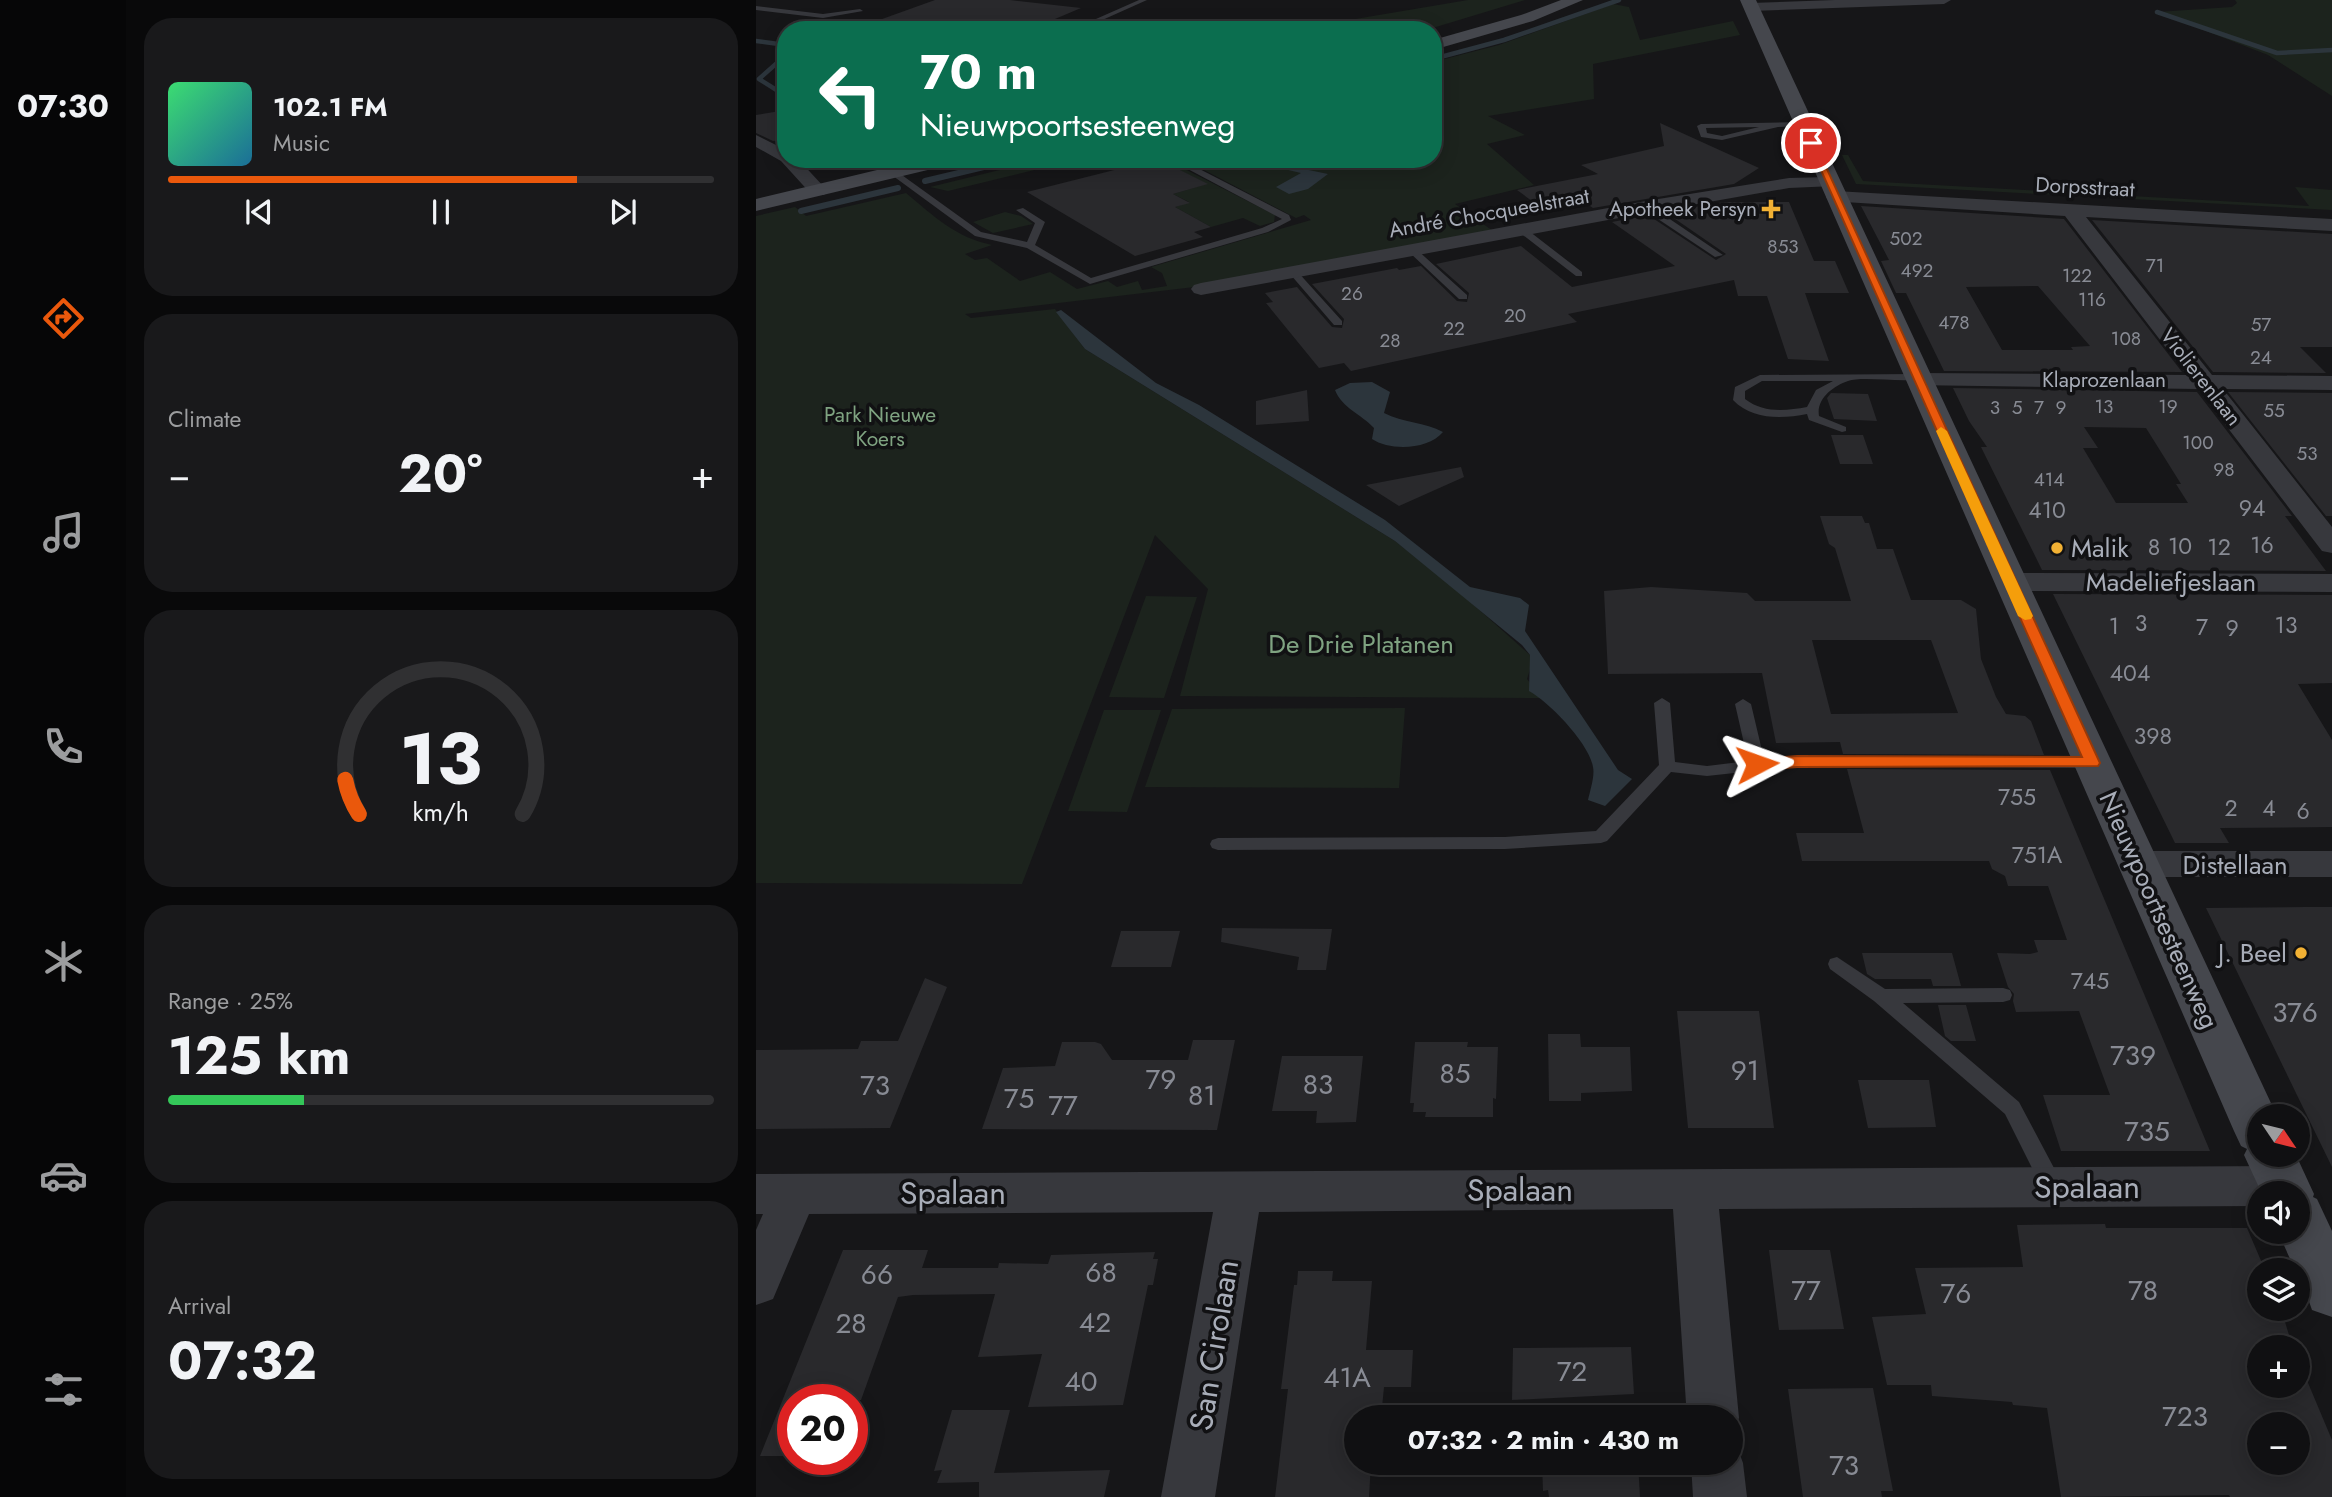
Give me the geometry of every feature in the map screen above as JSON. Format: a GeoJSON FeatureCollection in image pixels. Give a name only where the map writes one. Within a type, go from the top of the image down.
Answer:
{"type":"FeatureCollection","features":[{"type":"Feature","properties":{"kind":"main road"},"geometry":{"type":"LineString","coordinates":[[1442,29],[1536,0]]}},
{"type":"Feature","properties":{"kind":"main road"},"geometry":{"type":"LineString","coordinates":[[1442,42],[1572,2]]}},
{"type":"Feature","properties":{"kind":"main road","name":"Nieuwpoortsesteenweg"},"geometry":{"type":"LineString","coordinates":[[1749,4],[2247,1105]]}},
{"type":"Feature","properties":{"kind":"main road"},"geometry":{"type":"LineString","coordinates":[[756,190],[811,185],[892,169]]}},
{"type":"Feature","properties":{"kind":"main road"},"geometry":{"type":"LineString","coordinates":[[756,205],[811,185]]}},
{"type":"Feature","properties":{"kind":"main road"},"geometry":{"type":"LineString","coordinates":[[2310,1243],[2332,1291]]}},
{"type":"Feature","properties":{"kind":"street"},"geometry":{"type":"LineString","coordinates":[[1749,4],[1944,0]]}},
{"type":"Feature","properties":{"kind":"street"},"geometry":{"type":"LineString","coordinates":[[756,140],[777,152]]}},
{"type":"Feature","properties":{"kind":"street"},"geometry":{"type":"LineString","coordinates":[[796,168],[811,185]]}},
{"type":"Feature","properties":{"kind":"street","name":"André Chocqueelstraat"},"geometry":{"type":"LineString","coordinates":[[1201,289],[1789,183],[1832,189]]}},
{"type":"Feature","properties":{"kind":"street","name":"Dorpsstraat"},"geometry":{"type":"LineString","coordinates":[[1832,189],[2070,209],[2332,225]]}},
{"type":"Feature","properties":{"kind":"street","name":"Violierenlaan"},"geometry":{"type":"LineString","coordinates":[[2070,209],[2332,545]]}},
{"type":"Feature","properties":{"kind":"street","name":"Klaprozenlaan"},"geometry":{"type":"LineString","coordinates":[[1918,378],[2332,383]]}},
{"type":"Feature","properties":{"kind":"street","name":"Madeliefjeslaan"},"geometry":{"type":"LineString","coordinates":[[2010,582],[2332,583]]}},
{"type":"Feature","properties":{"kind":"street","name":"Distellaan"},"geometry":{"type":"LineString","coordinates":[[2138,864],[2332,864]]}},
{"type":"Feature","properties":{"kind":"street"},"geometry":{"type":"LineString","coordinates":[[1694,1188],[1712,1405]]}},
{"type":"Feature","properties":{"kind":"street","name":"Spalaan"},"geometry":{"type":"LineString","coordinates":[[776,1194],[1694,1188],[2247,1188]]}},
{"type":"Feature","properties":{"kind":"street","name":"San Cirolaan"},"geometry":{"type":"LineString","coordinates":[[1188,1497],[1239,1192]]}},
{"type":"Feature","properties":{"kind":"street"},"geometry":{"type":"LineString","coordinates":[[756,1283],[776,1194]]}},
{"type":"Feature","properties":{"kind":"street"},"geometry":{"type":"LineString","coordinates":[[1718,1475],[1720,1497]]}},
{"type":"Feature","properties":{"kind":"lane"},"geometry":{"type":"LineString","coordinates":[[1095,21],[1144,0]]}},
{"type":"Feature","properties":{"kind":"lane"},"geometry":{"type":"LineString","coordinates":[[756,8],[823,16],[860,10]]}},
{"type":"Feature","properties":{"kind":"lane"},"geometry":{"type":"LineString","coordinates":[[1775,125],[1722,138],[1704,135],[1701,126],[1802,124]]}},
{"type":"Feature","properties":{"kind":"lane"},"geometry":{"type":"LineString","coordinates":[[892,169],[978,234],[1030,246],[1090,281],[1265,230],[1287,220],[1286,216],[1191,168]]}},
{"type":"Feature","properties":{"kind":"lane"},"geometry":{"type":"LineString","coordinates":[[1646,207],[1718,255]]}},
{"type":"Feature","properties":{"kind":"lane"},"geometry":{"type":"LineString","coordinates":[[1020,209],[1040,222],[1030,246]]}},
{"type":"Feature","properties":{"kind":"lane"},"geometry":{"type":"LineString","coordinates":[[1522,230],[1579,274]]}},
{"type":"Feature","properties":{"kind":"lane"},"geometry":{"type":"LineString","coordinates":[[1412,250],[1463,297]]}},
{"type":"Feature","properties":{"kind":"lane"},"geometry":{"type":"LineString","coordinates":[[1293,272],[1338,323]]}},
{"type":"Feature","properties":{"kind":"lane"},"geometry":{"type":"LineString","coordinates":[[1812,410],[1780,414],[1760,412],[1747,407],[1739,400],[1739,389],[1760,378],[1918,378]]}},
{"type":"Feature","properties":{"kind":"lane"},"geometry":{"type":"LineString","coordinates":[[1842,429],[1813,418],[1812,410],[1820,392],[1849,378]]}},
{"type":"Feature","properties":{"kind":"lane"},"geometry":{"type":"LineString","coordinates":[[1217,844],[1505,843],[1601,837],[1667,766],[1662,703]]}},
{"type":"Feature","properties":{"kind":"lane"},"geometry":{"type":"LineString","coordinates":[[1743,704],[1757,764]]}},
{"type":"Feature","properties":{"kind":"lane"},"geometry":{"type":"LineString","coordinates":[[1667,766],[1707,771],[1797,761],[2092,763]]}},
{"type":"Feature","properties":{"kind":"lane"},"geometry":{"type":"LineString","coordinates":[[1837,964],[1881,996],[2012,1108],[2053,1187]]}},
{"type":"Feature","properties":{"kind":"lane"},"geometry":{"type":"LineString","coordinates":[[1881,996],[2003,995]]}},
{"type":"Feature","properties":{"kind":"green space"},"geometry":{"type":"Polygon","coordinates":[[[1468,0],[1525,0],[1442,25],[1442,21],[1343,21],[1468,0]]]}},
{"type":"Feature","properties":{"kind":"green space"},"geometry":{"type":"Polygon","coordinates":[[[2235,0],[2332,0],[2332,96],[2268,55],[2157,12],[2232,7],[2237,3],[2235,0]]]}},
{"type":"Feature","properties":{"kind":"green space","name":"Park Nieuwe Koers"},"geometry":{"type":"Polygon","coordinates":[[[1613,4],[1629,7],[1640,40],[1733,21],[1740,35],[1593,64],[1594,99],[1488,116],[1525,135],[1487,144],[1534,185],[1455,204],[1493,231],[1203,286],[965,314],[971,318],[1055,309],[1085,349],[1395,541],[1457,590],[1530,655],[1531,666],[1527,679],[1542,698],[1180,696],[1208,589],[1155,535],[1022,884],[756,883],[756,216],[795,207],[806,216],[906,193],[956,231],[992,245],[965,254],[975,260],[987,258],[1020,281],[1050,272],[1077,289],[1108,281],[1117,287],[1138,281],[1142,290],[1167,286],[1162,273],[1151,267],[1311,220],[1304,215],[1296,218],[1200,168],[1442,168],[1442,60],[1499,45],[1613,4]]]}},
{"type":"Feature","properties":{"kind":"green space"},"geometry":{"type":"Polygon","coordinates":[[[1842,155],[1848,155],[1863,181],[2309,206],[2295,187],[2332,190],[2332,210],[1856,184],[1842,155]]]}},
{"type":"Feature","properties":{"kind":"green space"},"geometry":{"type":"Polygon","coordinates":[[[1007,168],[1042,168],[948,191],[930,187],[1007,168]]]}},
{"type":"Feature","properties":{"kind":"green space"},"geometry":{"type":"Polygon","coordinates":[[[1175,168],[1183,168],[1275,215],[1274,222],[1260,226],[1243,218],[1211,227],[1175,207],[1189,202],[1173,194],[1206,184],[1175,168]]]}},
{"type":"Feature","properties":{"kind":"green space"},"geometry":{"type":"Polygon","coordinates":[[[1005,212],[1021,216],[1033,224],[993,233],[973,222],[1005,212]]]}},
{"type":"Feature","properties":{"kind":"green space"},"geometry":{"type":"Polygon","coordinates":[[[1146,596],[1197,597],[1164,698],[1109,697],[1146,596]]]}},
{"type":"Feature","properties":{"kind":"green space","name":"De Drie Platanen"},"geometry":{"type":"Polygon","coordinates":[[[1405,708],[1399,788],[1145,787],[1172,709],[1405,708]]]}},
{"type":"Feature","properties":{"kind":"green space"},"geometry":{"type":"Polygon","coordinates":[[[1104,710],[1161,710],[1127,812],[1068,811],[1104,710]]]}},
{"type":"Feature","properties":{"kind":"shaded area"},"geometry":{"type":"Polygon","coordinates":[[[1280,168],[1299,168],[1328,174],[1308,189],[1289,194],[1276,187],[1301,173],[1280,168]]]}},
{"type":"Feature","properties":{"kind":"shaded area"},"geometry":{"type":"Polygon","coordinates":[[[1061,310],[1156,383],[1199,405],[1385,520],[1470,587],[1520,598],[1529,605],[1525,631],[1618,770],[1632,779],[1605,806],[1588,800],[1593,775],[1590,757],[1567,724],[1529,691],[1530,655],[1522,645],[1395,541],[1085,349],[1056,312],[1061,310]]]}},
{"type":"Feature","properties":{"kind":"shaded area"},"geometry":{"type":"Polygon","coordinates":[[[1372,382],[1390,392],[1384,413],[1443,432],[1428,442],[1409,447],[1389,446],[1372,439],[1374,428],[1347,406],[1335,390],[1350,383],[1372,382]]]}},
{"type":"Feature","properties":{"kind":"building"},"geometry":{"type":"Polygon","coordinates":[[[935,0],[1010,0],[1081,8],[1050,21],[877,21],[935,0]]]}},
{"type":"Feature","properties":{"kind":"building"},"geometry":{"type":"Polygon","coordinates":[[[777,112],[777,140],[756,133],[756,115],[777,112]]]}},
{"type":"Feature","properties":{"kind":"building"},"geometry":{"type":"Polygon","coordinates":[[[1660,123],[1759,168],[1734,184],[1593,208],[1587,204],[1547,212],[1517,190],[1598,174],[1581,165],[1664,146],[1660,123]]]}},
{"type":"Feature","properties":{"kind":"building"},"geometry":{"type":"Polygon","coordinates":[[[1122,168],[1176,168],[1208,184],[1173,194],[1190,203],[1175,207],[1211,227],[1194,232],[1203,237],[1135,256],[1027,192],[1122,168]]]}},
{"type":"Feature","properties":{"kind":"building"},"geometry":{"type":"Polygon","coordinates":[[[1725,202],[1789,202],[1814,261],[1835,261],[1849,293],[1805,293],[1829,361],[1788,359],[1767,296],[1738,296],[1734,280],[1568,314],[1577,322],[1351,371],[1344,363],[1319,368],[1266,303],[1273,302],[1265,293],[1297,287],[1332,327],[1342,328],[1344,319],[1312,284],[1421,266],[1457,301],[1467,302],[1469,293],[1436,264],[1521,246],[1572,287],[1675,266],[1612,222],[1648,215],[1716,260],[1726,254],[1665,212],[1725,202]]]}},
{"type":"Feature","properties":{"kind":"building"},"geometry":{"type":"Polygon","coordinates":[[[1861,206],[2064,219],[2182,372],[1944,371],[1906,293],[1896,293],[1881,261],[1889,260],[1861,206]],[[2038,286],[1966,287],[2002,350],[2073,350],[2071,347],[2090,346],[2038,286]]]}},
{"type":"Feature","properties":{"kind":"building"},"geometry":{"type":"Polygon","coordinates":[[[2092,220],[2332,234],[2332,347],[2300,347],[2326,373],[2213,372],[2092,220]]]}},
{"type":"Feature","properties":{"kind":"building"},"geometry":{"type":"Polygon","coordinates":[[[1953,388],[2197,392],[2292,516],[2285,516],[2326,571],[2042,570],[1981,447],[1987,447],[1969,421],[1953,388]],[[2084,427],[2098,448],[2083,448],[2116,503],[2188,503],[2176,484],[2181,484],[2146,428],[2084,427]]]}},
{"type":"Feature","properties":{"kind":"building"},"geometry":{"type":"Polygon","coordinates":[[[1307,390],[1309,421],[1256,425],[1256,401],[1307,390]]]}},
{"type":"Feature","properties":{"kind":"building"},"geometry":{"type":"Polygon","coordinates":[[[2228,392],[2332,393],[2332,516],[2326,516],[2228,392]]]}},
{"type":"Feature","properties":{"kind":"building"},"geometry":{"type":"Polygon","coordinates":[[[1831,393],[1868,394],[1877,421],[1834,419],[1827,398],[1831,393]]]}},
{"type":"Feature","properties":{"kind":"building"},"geometry":{"type":"Polygon","coordinates":[[[1831,435],[1863,435],[1873,464],[1840,464],[1831,435]]]}},
{"type":"Feature","properties":{"kind":"building"},"geometry":{"type":"Polygon","coordinates":[[[1461,467],[1464,477],[1399,506],[1366,485],[1461,467]]]}},
{"type":"Feature","properties":{"kind":"building"},"geometry":{"type":"Polygon","coordinates":[[[1820,516],[1862,516],[1865,523],[1869,523],[1877,549],[1893,549],[1911,600],[1961,600],[1976,609],[1981,659],[1996,697],[2006,714],[2025,716],[2031,721],[2044,755],[1843,754],[1840,742],[1776,743],[1762,673],[1608,674],[1604,591],[1651,587],[1747,593],[1755,601],[1851,601],[1835,548],[1829,544],[1820,516]],[[1812,640],[1831,714],[1958,713],[1931,640],[1812,640]]]}},
{"type":"Feature","properties":{"kind":"building"},"geometry":{"type":"Polygon","coordinates":[[[2053,594],[2332,595],[2332,683],[2298,684],[2332,740],[2332,827],[2220,828],[2229,843],[2175,843],[2053,594]]]}},
{"type":"Feature","properties":{"kind":"building"},"geometry":{"type":"Polygon","coordinates":[[[1847,769],[2050,770],[2210,1151],[2061,1151],[2043,1095],[2110,1095],[2079,1011],[2016,1012],[2014,994],[2008,987],[1997,953],[2030,954],[2038,952],[2034,940],[2067,940],[2048,886],[2008,886],[2005,876],[1992,869],[1989,861],[1802,861],[1796,833],[1864,833],[1847,769]]]}},
{"type":"Feature","properties":{"kind":"building"},"geometry":{"type":"Polygon","coordinates":[[[2332,907],[2332,1167],[2310,1122],[2310,1104],[2301,1104],[2206,908],[2332,907]]]}},
{"type":"Feature","properties":{"kind":"building"},"geometry":{"type":"Polygon","coordinates":[[[1222,928],[1332,929],[1326,970],[1297,970],[1299,957],[1221,942],[1222,928]]]}},
{"type":"Feature","properties":{"kind":"building"},"geometry":{"type":"Polygon","coordinates":[[[1121,931],[1180,931],[1171,967],[1111,967],[1121,931]]]}},
{"type":"Feature","properties":{"kind":"building"},"geometry":{"type":"Polygon","coordinates":[[[1862,953],[1952,953],[1961,986],[1933,986],[1931,979],[1875,979],[1867,974],[1862,953]]]}},
{"type":"Feature","properties":{"kind":"building"},"geometry":{"type":"Polygon","coordinates":[[[925,978],[947,987],[890,1128],[756,1129],[756,1050],[858,1049],[861,1041],[898,1041],[925,978]]]}},
{"type":"Feature","properties":{"kind":"building"},"geometry":{"type":"Polygon","coordinates":[[[1938,1005],[1966,1005],[1976,1041],[1951,1041],[1945,1036],[1938,1005]]]}},
{"type":"Feature","properties":{"kind":"building"},"geometry":{"type":"Polygon","coordinates":[[[1677,1011],[1759,1011],[1774,1128],[1688,1128],[1677,1011]]]}},
{"type":"Feature","properties":{"kind":"building"},"geometry":{"type":"Polygon","coordinates":[[[1548,1034],[1580,1034],[1581,1047],[1630,1047],[1632,1091],[1581,1093],[1581,1101],[1549,1101],[1548,1034]]]}},
{"type":"Feature","properties":{"kind":"building"},"geometry":{"type":"Polygon","coordinates":[[[1193,1040],[1235,1040],[1217,1130],[982,1129],[1003,1068],[1055,1066],[1062,1042],[1101,1044],[1112,1060],[1188,1060],[1193,1040]]]}},
{"type":"Feature","properties":{"kind":"building"},"geometry":{"type":"Polygon","coordinates":[[[1415,1042],[1468,1042],[1467,1047],[1498,1047],[1493,1117],[1425,1117],[1426,1112],[1413,1112],[1414,1103],[1410,1103],[1415,1042]]]}},
{"type":"Feature","properties":{"kind":"building"},"geometry":{"type":"Polygon","coordinates":[[[1282,1056],[1363,1056],[1356,1122],[1316,1123],[1317,1111],[1272,1111],[1282,1056]]]}},
{"type":"Feature","properties":{"kind":"building"},"geometry":{"type":"Polygon","coordinates":[[[1858,1080],[1929,1080],[1936,1127],[1868,1128],[1858,1080]]]}},
{"type":"Feature","properties":{"kind":"building"},"geometry":{"type":"Polygon","coordinates":[[[2105,1224],[2106,1228],[2247,1228],[2247,1244],[2254,1244],[2260,1258],[2247,1258],[2247,1321],[2285,1321],[2289,1335],[2247,1335],[2247,1398],[2310,1398],[2310,1388],[2332,1440],[2332,1497],[2061,1497],[2047,1408],[2013,1405],[2012,1402],[1932,1396],[1931,1385],[1887,1385],[1872,1317],[1926,1314],[1915,1268],[2023,1267],[2017,1225],[2105,1224]]]}},
{"type":"Feature","properties":{"kind":"building"},"geometry":{"type":"Polygon","coordinates":[[[843,1250],[928,1250],[922,1268],[998,1268],[999,1263],[1048,1264],[1051,1255],[1155,1252],[1153,1259],[1158,1259],[1153,1285],[1148,1285],[1123,1405],[1028,1407],[1042,1354],[978,1357],[995,1294],[898,1297],[867,1384],[789,1384],[843,1250]]]}},
{"type":"Feature","properties":{"kind":"building"},"geometry":{"type":"Polygon","coordinates":[[[1769,1250],[1830,1250],[1844,1329],[1779,1330],[1769,1250]]]}},
{"type":"Feature","properties":{"kind":"building"},"geometry":{"type":"Polygon","coordinates":[[[1298,1271],[1333,1271],[1332,1281],[1372,1281],[1366,1350],[1413,1350],[1411,1387],[1384,1387],[1382,1405],[1344,1405],[1344,1475],[1370,1475],[1369,1497],[1275,1497],[1288,1389],[1281,1389],[1294,1285],[1297,1285],[1298,1271]]]}},
{"type":"Feature","properties":{"kind":"building"},"geometry":{"type":"Polygon","coordinates":[[[1631,1347],[1634,1394],[1512,1400],[1513,1348],[1631,1347]]]}},
{"type":"Feature","properties":{"kind":"building"},"geometry":{"type":"Polygon","coordinates":[[[1873,1388],[1893,1491],[1881,1491],[1882,1497],[1803,1497],[1788,1389],[1873,1388]]]}},
{"type":"Feature","properties":{"kind":"building"},"geometry":{"type":"Polygon","coordinates":[[[952,1410],[1010,1410],[994,1473],[1110,1470],[1104,1497],[979,1497],[979,1482],[937,1483],[942,1470],[934,1471],[952,1410]]]}},
{"type":"Feature","properties":{"kind":"building"},"geometry":{"type":"Polygon","coordinates":[[[777,1414],[777,1456],[760,1456],[777,1414]]]}},
{"type":"Feature","properties":{"kind":"building"},"geometry":{"type":"Polygon","coordinates":[[[1542,1475],[1639,1475],[1640,1497],[1549,1497],[1548,1490],[1543,1491],[1542,1475]]]}},
{"type":"Feature","properties":{"kind":"waterway"},"geometry":{"type":"LineString","coordinates":[[1442,57],[1504,40],[1619,0]]}},
{"type":"Feature","properties":{"kind":"waterway"},"geometry":{"type":"LineString","coordinates":[[2157,12],[2277,53],[2332,50]]}},
{"type":"Feature","properties":{"kind":"waterway"},"geometry":{"type":"LineString","coordinates":[[756,41],[777,44]]}},
{"type":"Feature","properties":{"kind":"waterway"},"geometry":{"type":"LineString","coordinates":[[777,63],[759,79],[777,90]]}},
{"type":"Feature","properties":{"kind":"waterway"},"geometry":{"type":"LineString","coordinates":[[925,181],[980,168]]}},
{"type":"Feature","properties":{"kind":"waterway"},"geometry":{"type":"LineString","coordinates":[[801,211],[898,188]]}},
{"type":"Feature","properties":{"kind":"slow traffic"},"geometry":{"type":"LineString","coordinates":[[1941,431],[2025,616]]}},
{"type":"Feature","properties":{"kind":"place","name":"Apotheek Persyn"},"geometry":{"type":"Point","coordinates":[1771,209]}},
{"type":"Feature","properties":{"kind":"place","name":"Malik"},"geometry":{"type":"Point","coordinates":[2057,548]}},
{"type":"Feature","properties":{"kind":"place","name":"J. Beel"},"geometry":{"type":"Point","coordinates":[2301,953]}},
{"type":"Feature","properties":{"kind":"route"},"geometry":{"type":"LineString","coordinates":[[1757,764],[1797,761],[2092,763],[1811,143]]}}]}
